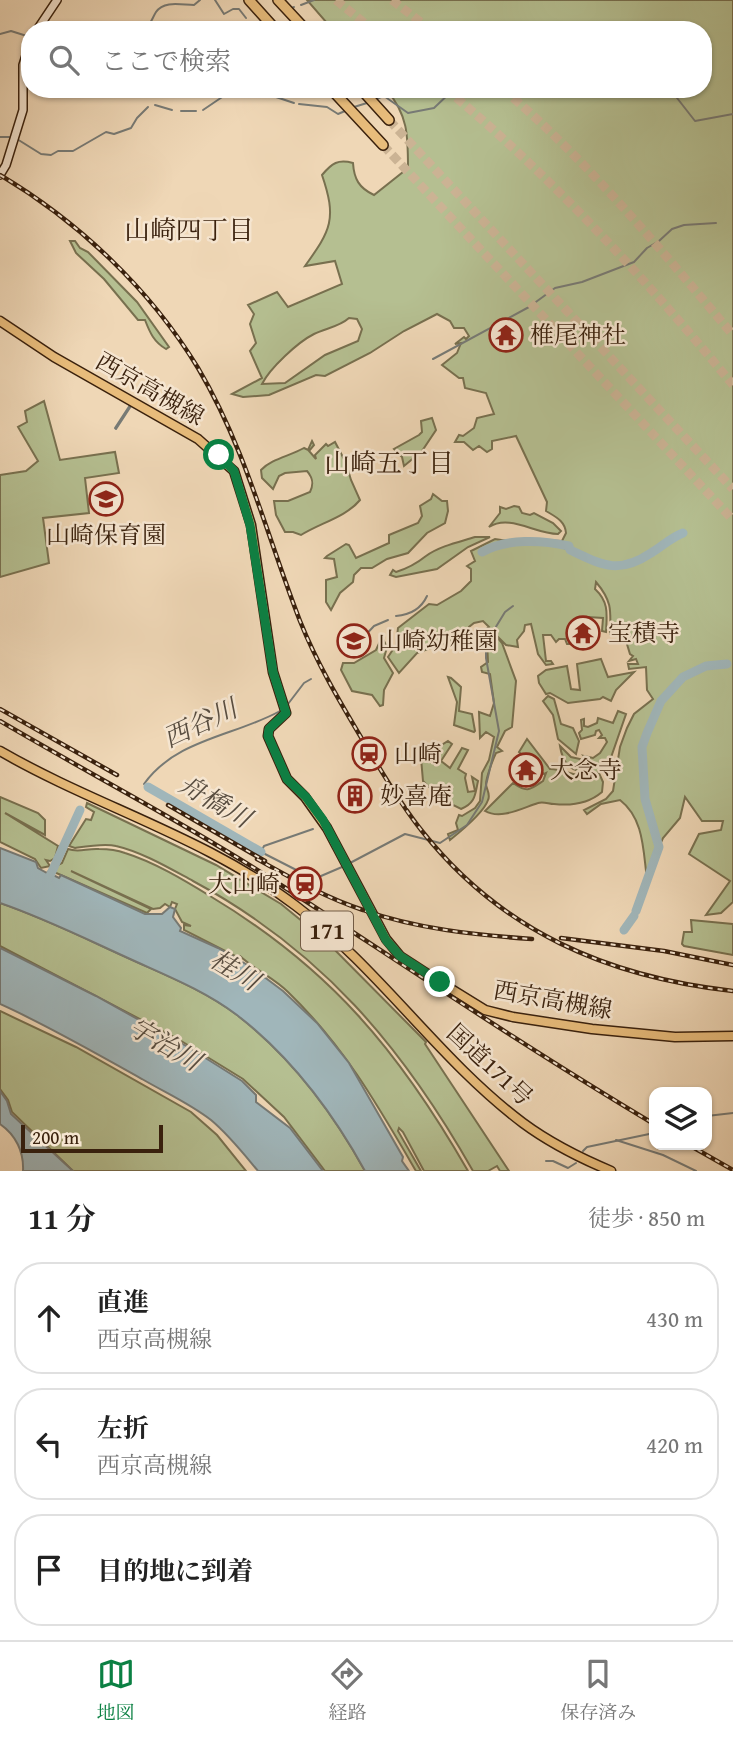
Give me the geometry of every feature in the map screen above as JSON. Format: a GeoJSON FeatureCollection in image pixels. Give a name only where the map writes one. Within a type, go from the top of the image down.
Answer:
{"type":"FeatureCollection","features":[{"type":"Feature","properties":{"kind":"highway"},"geometry":{"type":"LineString","coordinates":[[249,0],[268,21]]}},
{"type":"Feature","properties":{"kind":"highway"},"geometry":{"type":"LineString","coordinates":[[278,0],[298,21]]}},
{"type":"Feature","properties":{"kind":"highway"},"geometry":{"type":"LineString","coordinates":[[339,98],[383,145]]}},
{"type":"Feature","properties":{"kind":"highway"},"geometry":{"type":"LineString","coordinates":[[369,98],[389,120]]}},
{"type":"Feature","properties":{"kind":"main road"},"geometry":{"type":"LineString","coordinates":[[43,21],[57,0]]}},
{"type":"Feature","properties":{"kind":"main road"},"geometry":{"type":"LineString","coordinates":[[0,175],[23,110],[23,98]]}},
{"type":"Feature","properties":{"kind":"main road","name":"西京高槻線"},"geometry":{"type":"LineString","coordinates":[[0,321],[54,356],[198,439],[234,471],[250,525],[273,672],[286,713],[269,729],[268,736],[287,779],[306,797],[323,820],[378,928],[392,948],[461,996],[495,1013],[558,1024],[676,1037],[733,1036]]}},
{"type":"Feature","properties":{"kind":"main road","name":"国道171号"},"geometry":{"type":"LineString","coordinates":[[0,751],[188,841],[286,898],[350,951],[473,1079],[524,1124],[562,1148],[611,1171]]}},
{"type":"Feature","properties":{"kind":"green space"},"geometry":{"type":"Polygon","coordinates":[[[307,0],[733,0],[733,902],[721,913],[706,915],[730,881],[689,854],[699,834],[721,830],[723,821],[702,821],[685,797],[680,818],[663,838],[646,871],[637,823],[620,800],[601,804],[587,814],[584,810],[606,799],[613,791],[620,747],[627,728],[634,714],[653,699],[647,690],[646,667],[629,669],[628,664],[638,664],[636,659],[629,661],[633,656],[623,631],[610,634],[609,606],[596,582],[595,589],[603,599],[606,609],[606,632],[602,631],[603,618],[588,617],[587,629],[576,634],[573,644],[567,644],[565,639],[556,642],[551,635],[543,635],[546,661],[553,664],[546,665],[538,654],[531,624],[525,625],[517,640],[518,647],[506,645],[491,630],[502,643],[516,681],[512,727],[505,731],[497,747],[502,751],[496,753],[488,773],[486,784],[489,798],[486,805],[450,840],[448,834],[458,830],[456,823],[459,815],[462,816],[475,808],[480,801],[482,773],[489,760],[494,737],[486,732],[480,738],[479,712],[490,716],[494,703],[490,674],[482,672],[481,667],[488,662],[487,640],[476,637],[489,627],[483,621],[474,623],[460,634],[461,644],[456,646],[455,641],[450,641],[417,653],[399,673],[388,657],[396,645],[398,628],[429,604],[437,605],[461,591],[471,581],[471,569],[467,566],[475,561],[471,551],[495,539],[523,543],[562,541],[566,533],[562,522],[546,511],[547,502],[516,436],[492,441],[492,449],[487,452],[479,446],[473,450],[464,442],[455,442],[459,435],[463,436],[474,428],[477,418],[494,414],[486,393],[465,388],[463,378],[459,378],[442,365],[457,353],[461,343],[455,344],[469,336],[464,328],[454,328],[450,321],[437,314],[325,376],[316,375],[269,395],[243,397],[232,394],[262,378],[250,351],[256,343],[250,324],[254,314],[248,305],[277,292],[288,307],[342,284],[335,261],[305,266],[321,243],[329,224],[329,203],[322,175],[336,163],[353,163],[358,182],[374,195],[408,168],[405,126],[393,99],[712,98],[712,21],[325,21],[307,0]],[[349,318],[307,338],[278,363],[262,384],[285,383],[325,355],[358,341],[362,329],[357,319],[349,318]]]}},
{"type":"Feature","properties":{"kind":"green space"},"geometry":{"type":"Polygon","coordinates":[[[70,241],[75,241],[80,248],[88,252],[137,302],[169,347],[166,349],[155,340],[145,320],[138,320],[104,279],[76,253],[70,241]]]}},
{"type":"Feature","properties":{"kind":"green space"},"geometry":{"type":"Polygon","coordinates":[[[44,401],[60,460],[115,452],[119,473],[85,478],[89,513],[43,518],[49,563],[0,577],[0,475],[26,471],[38,461],[18,427],[27,422],[25,411],[44,401]]]}},
{"type":"Feature","properties":{"kind":"green space"},"geometry":{"type":"Polygon","coordinates":[[[432,418],[436,430],[422,451],[404,466],[402,457],[394,449],[419,435],[422,432],[421,421],[432,418]]]}},
{"type":"Feature","properties":{"kind":"green space"},"geometry":{"type":"Polygon","coordinates":[[[312,441],[314,445],[309,451],[316,459],[315,455],[326,444],[328,446],[335,442],[360,500],[340,515],[301,535],[285,532],[276,515],[274,501],[288,501],[310,492],[312,479],[307,471],[285,473],[279,476],[273,489],[262,478],[261,470],[275,460],[304,448],[308,450],[312,441]]]}},
{"type":"Feature","properties":{"kind":"green space"},"geometry":{"type":"Polygon","coordinates":[[[433,494],[442,501],[447,501],[445,523],[427,533],[408,553],[387,559],[372,568],[361,568],[354,575],[353,582],[340,593],[331,610],[326,602],[326,580],[337,577],[334,559],[325,558],[346,544],[356,558],[389,543],[389,535],[418,523],[422,516],[420,506],[431,499],[433,494]]]}},
{"type":"Feature","properties":{"kind":"green space"},"geometry":{"type":"Polygon","coordinates":[[[500,507],[506,509],[519,507],[522,513],[534,513],[553,523],[561,531],[558,534],[549,533],[505,523],[489,527],[500,513],[500,507]]]}},
{"type":"Feature","properties":{"kind":"green space"},"geometry":{"type":"Polygon","coordinates":[[[475,537],[490,537],[468,547],[437,569],[396,577],[390,575],[393,570],[396,572],[409,567],[437,550],[475,537]]]}},
{"type":"Feature","properties":{"kind":"green space"},"geometry":{"type":"Polygon","coordinates":[[[382,637],[387,647],[384,658],[393,673],[384,690],[383,705],[380,706],[372,695],[352,691],[341,670],[343,663],[354,663],[376,650],[382,637]]]}},
{"type":"Feature","properties":{"kind":"green space"},"geometry":{"type":"Polygon","coordinates":[[[601,659],[608,677],[634,672],[616,690],[611,701],[603,697],[568,703],[550,693],[546,694],[539,683],[538,676],[546,670],[567,666],[571,689],[580,690],[577,664],[601,659]]]}},
{"type":"Feature","properties":{"kind":"green space"},"geometry":{"type":"Polygon","coordinates":[[[448,677],[461,687],[459,711],[472,714],[474,732],[454,725],[457,702],[448,677]]]}},
{"type":"Feature","properties":{"kind":"green space"},"geometry":{"type":"Polygon","coordinates":[[[548,696],[554,699],[561,724],[573,728],[579,741],[576,754],[558,739],[553,715],[543,701],[548,696]]]}},
{"type":"Feature","properties":{"kind":"green space"},"geometry":{"type":"Polygon","coordinates":[[[618,711],[626,714],[608,766],[598,771],[603,782],[602,792],[597,796],[573,804],[540,802],[505,814],[485,811],[513,783],[528,789],[543,781],[546,773],[519,752],[527,739],[550,769],[591,776],[591,772],[579,771],[566,763],[560,746],[571,757],[580,759],[580,766],[587,768],[589,761],[584,756],[593,758],[607,742],[605,738],[599,738],[602,735],[599,730],[595,735],[581,739],[581,720],[584,719],[584,726],[588,727],[597,723],[598,718],[613,723],[618,711]]]}},
{"type":"Feature","properties":{"kind":"green space"},"geometry":{"type":"Polygon","coordinates":[[[448,741],[452,744],[441,761],[450,768],[462,748],[468,750],[458,769],[466,774],[468,792],[475,791],[472,777],[478,781],[475,794],[472,801],[461,809],[449,803],[436,786],[429,787],[423,781],[421,758],[448,741]]]}},
{"type":"Feature","properties":{"kind":"green space"},"geometry":{"type":"Polygon","coordinates":[[[0,797],[38,813],[45,820],[45,835],[5,813],[58,846],[55,858],[46,860],[50,866],[41,868],[35,859],[0,842],[0,797]]]}},
{"type":"Feature","properties":{"kind":"green space"},"geometry":{"type":"Polygon","coordinates":[[[87,803],[216,865],[281,904],[325,940],[426,1042],[509,1171],[500,1171],[497,1166],[488,1171],[473,1171],[446,1125],[387,1043],[319,970],[281,938],[239,908],[145,856],[112,845],[75,848],[69,846],[86,819],[91,820],[94,812],[86,807],[87,803]]]}},
{"type":"Feature","properties":{"kind":"green space"},"geometry":{"type":"Polygon","coordinates":[[[68,849],[112,850],[147,861],[210,896],[291,952],[326,983],[388,1050],[468,1171],[424,1171],[399,1128],[398,1131],[421,1171],[416,1171],[343,1055],[288,992],[240,956],[235,956],[184,930],[184,925],[191,926],[182,922],[175,909],[177,904],[172,902],[170,907],[165,904],[153,909],[71,871],[151,909],[147,913],[54,872],[62,863],[68,849]]]}},
{"type":"Feature","properties":{"kind":"green space"},"geometry":{"type":"Polygon","coordinates":[[[0,903],[49,922],[184,984],[237,1015],[275,1049],[309,1087],[339,1128],[365,1171],[325,1171],[284,1117],[243,1079],[178,1039],[0,946],[0,903]]]}},
{"type":"Feature","properties":{"kind":"green space"},"geometry":{"type":"Polygon","coordinates":[[[691,920],[733,924],[733,955],[684,946],[684,932],[692,932],[691,920]]]}},
{"type":"Feature","properties":{"kind":"green space"},"geometry":{"type":"Polygon","coordinates":[[[0,1011],[76,1047],[191,1112],[217,1135],[246,1171],[73,1171],[12,1112],[0,1089],[0,1011]]]}},
{"type":"Feature","properties":{"kind":"water","name":"桂川"},"geometry":{"type":"Polygon","coordinates":[[[0,848],[36,862],[38,868],[47,873],[52,867],[53,875],[59,878],[61,875],[145,914],[162,914],[170,907],[175,909],[173,917],[181,928],[180,931],[251,967],[283,991],[317,1023],[349,1063],[409,1171],[365,1171],[339,1128],[292,1067],[256,1031],[224,1006],[170,977],[49,922],[0,903],[0,848]]]}},
{"type":"Feature","properties":{"kind":"water","name":"宇治川"},"geometry":{"type":"Polygon","coordinates":[[[0,948],[96,996],[188,1047],[242,1081],[256,1095],[256,1102],[290,1128],[323,1171],[258,1171],[224,1132],[194,1108],[72,1040],[0,1004],[0,948]]]}},
{"type":"Feature","properties":{"kind":"water"},"geometry":{"type":"Polygon","coordinates":[[[0,1091],[11,1114],[73,1171],[23,1171],[18,1145],[0,1124],[0,1091]]]}},
{"type":"Feature","properties":{"kind":"waterway"},"geometry":{"type":"LineString","coordinates":[[152,21],[159,8],[174,4],[194,5],[200,0]]}},
{"type":"Feature","properties":{"kind":"waterway"},"geometry":{"type":"LineString","coordinates":[[215,0],[224,14],[239,9],[246,18]]}},
{"type":"Feature","properties":{"kind":"waterway"},"geometry":{"type":"LineString","coordinates":[[301,5],[314,0]]}},
{"type":"Feature","properties":{"kind":"waterway"},"geometry":{"type":"LineString","coordinates":[[0,34],[11,31],[21,34]]}},
{"type":"Feature","properties":{"kind":"waterway"},"geometry":{"type":"LineString","coordinates":[[203,110],[221,98]]}},
{"type":"Feature","properties":{"kind":"waterway"},"geometry":{"type":"LineString","coordinates":[[279,98],[294,103]]}},
{"type":"Feature","properties":{"kind":"waterway"},"geometry":{"type":"LineString","coordinates":[[387,98],[408,113],[434,108],[445,98]]}},
{"type":"Feature","properties":{"kind":"waterway"},"geometry":{"type":"LineString","coordinates":[[677,98],[695,121],[733,114]]}},
{"type":"Feature","properties":{"kind":"waterway"},"geometry":{"type":"LineString","coordinates":[[354,107],[367,103]]}},
{"type":"Feature","properties":{"kind":"waterway"},"geometry":{"type":"LineString","coordinates":[[299,104],[327,107],[338,114],[345,111]]}},
{"type":"Feature","properties":{"kind":"waterway"},"geometry":{"type":"LineString","coordinates":[[155,105],[172,110]]}},
{"type":"Feature","properties":{"kind":"waterway"},"geometry":{"type":"LineString","coordinates":[[17,139],[41,154],[73,151],[106,132],[114,134],[131,128],[148,107]]}},
{"type":"Feature","properties":{"kind":"waterway"},"geometry":{"type":"LineString","coordinates":[[181,111],[196,111]]}},
{"type":"Feature","properties":{"kind":"waterway"},"geometry":{"type":"LineString","coordinates":[[0,137],[9,137]]}},
{"type":"Feature","properties":{"kind":"waterway"},"geometry":{"type":"LineString","coordinates":[[433,359],[529,307],[555,288],[582,282],[634,262],[672,229],[684,225],[716,223]]}},
{"type":"Feature","properties":{"kind":"waterway"},"geometry":{"type":"LineString","coordinates":[[132,402],[133,403],[116,429],[115,428],[132,402]]}},
{"type":"Feature","properties":{"kind":"waterway","name":"西谷川"},"geometry":{"type":"LineString","coordinates":[[482,552],[513,542],[548,542],[569,546],[570,550],[592,560],[619,566],[639,560],[683,533]]}},
{"type":"Feature","properties":{"kind":"waterway","name":"西谷川"},"geometry":{"type":"LineString","coordinates":[[542,541],[570,550]]}},
{"type":"Feature","properties":{"kind":"waterway"},"geometry":{"type":"LineString","coordinates":[[396,616],[414,610],[427,596]]}},
{"type":"Feature","properties":{"kind":"waterway"},"geometry":{"type":"LineString","coordinates":[[350,863],[405,834],[440,843],[467,825],[482,802],[499,731],[486,658],[486,643],[505,612],[513,606]]}},
{"type":"Feature","properties":{"kind":"waterway"},"geometry":{"type":"LineString","coordinates":[[342,652],[360,641],[374,626],[388,620]]}},
{"type":"Feature","properties":{"kind":"waterway"},"geometry":{"type":"LineString","coordinates":[[636,911],[659,847],[645,799],[642,747],[647,733],[661,701],[683,677],[706,666],[727,664]]}},
{"type":"Feature","properties":{"kind":"waterway","name":"西谷川"},"geometry":{"type":"LineString","coordinates":[[288,704],[304,683],[311,679]]}},
{"type":"Feature","properties":{"kind":"waterway","name":"西谷川"},"geometry":{"type":"LineString","coordinates":[[144,784],[172,757],[280,711]]}},
{"type":"Feature","properties":{"kind":"waterway","name":"舟橋川"},"geometry":{"type":"LineString","coordinates":[[148,787],[261,852]]}},
{"type":"Feature","properties":{"kind":"waterway","name":"舟橋川"},"geometry":{"type":"LineString","coordinates":[[49,878],[80,810]]}},
{"type":"Feature","properties":{"kind":"waterway"},"geometry":{"type":"LineString","coordinates":[[313,829],[264,846],[261,852],[314,879],[342,867]]}},
{"type":"Feature","properties":{"kind":"waterway"},"geometry":{"type":"LineString","coordinates":[[624,930],[634,916]]}},
{"type":"Feature","properties":{"kind":"waterway"},"geometry":{"type":"LineString","coordinates":[[712,1115],[733,1113]]}},
{"type":"Feature","properties":{"kind":"waterway"},"geometry":{"type":"LineString","coordinates":[[583,1151],[587,1147],[649,1134]]}},
{"type":"Feature","properties":{"kind":"waterway"},"geometry":{"type":"LineString","coordinates":[[616,1140],[663,1155],[696,1171]]}},
{"type":"Feature","properties":{"kind":"waterway"},"geometry":{"type":"LineString","coordinates":[[546,1161],[553,1161],[568,1168],[576,1163]]}},
{"type":"Feature","properties":{"kind":"tunnel"},"geometry":{"type":"LineString","coordinates":[[336,0],[362,21]]}},
{"type":"Feature","properties":{"kind":"tunnel"},"geometry":{"type":"LineString","coordinates":[[392,0],[419,21]]}},
{"type":"Feature","properties":{"kind":"tunnel"},"geometry":{"type":"LineString","coordinates":[[456,98],[523,157],[597,230],[733,385]]}},
{"type":"Feature","properties":{"kind":"tunnel"},"geometry":{"type":"LineString","coordinates":[[513,98],[595,177],[733,335]]}},
{"type":"Feature","properties":{"kind":"tunnel"},"geometry":{"type":"LineString","coordinates":[[389,120],[733,489]]}},
{"type":"Feature","properties":{"kind":"tunnel"},"geometry":{"type":"LineString","coordinates":[[383,145],[733,520]]}},
{"type":"Feature","properties":{"kind":"railway"},"geometry":{"type":"LineString","coordinates":[[0,175],[58,214],[85,236],[135,285],[179,339],[215,398],[229,429],[300,621],[323,670],[400,801],[453,866],[487,897],[561,944],[601,961],[643,974],[733,991]]}},
{"type":"Feature","properties":{"kind":"railway"},"geometry":{"type":"LineString","coordinates":[[0,709],[117,775]]}},
{"type":"Feature","properties":{"kind":"railway"},"geometry":{"type":"LineString","coordinates":[[0,721],[249,865],[649,1121]]}},
{"type":"Feature","properties":{"kind":"railway"},"geometry":{"type":"LineString","coordinates":[[168,805],[265,861]]}},
{"type":"Feature","properties":{"kind":"railway"},"geometry":{"type":"LineString","coordinates":[[257,859],[322,894],[383,917],[447,930],[532,939]]}},
{"type":"Feature","properties":{"kind":"railway"},"geometry":{"type":"LineString","coordinates":[[561,938],[664,951],[733,965]]}},
{"type":"Feature","properties":{"kind":"railway"},"geometry":{"type":"LineString","coordinates":[[698,1150],[733,1170]]}},
{"type":"Feature","properties":{"kind":"place","name":"椎尾神社"},"geometry":{"type":"Point","coordinates":[506,335]}},
{"type":"Feature","properties":{"kind":"place","name":"山崎保育園"},"geometry":{"type":"Point","coordinates":[106,499]}},
{"type":"Feature","properties":{"kind":"place","name":"宝積寺"},"geometry":{"type":"Point","coordinates":[583,633]}},
{"type":"Feature","properties":{"kind":"place","name":"山崎幼稚園"},"geometry":{"type":"Point","coordinates":[354,641]}},
{"type":"Feature","properties":{"kind":"place","name":"山崎"},"geometry":{"type":"Point","coordinates":[369,754]}},
{"type":"Feature","properties":{"kind":"place","name":"大念寺"},"geometry":{"type":"Point","coordinates":[526,770]}},
{"type":"Feature","properties":{"kind":"place","name":"妙喜庵"},"geometry":{"type":"Point","coordinates":[355,796]}},
{"type":"Feature","properties":{"kind":"place","name":"大山崎"},"geometry":{"type":"Point","coordinates":[305,884]}},
{"type":"Feature","properties":{"kind":"district","name":"山崎四丁目"},"geometry":{"type":"Point","coordinates":[189,230]}},
{"type":"Feature","properties":{"kind":"district","name":"山崎五丁目"},"geometry":{"type":"Point","coordinates":[389,463]}},
{"type":"Feature","properties":{"kind":"route"},"geometry":{"type":"LineString","coordinates":[[219,455],[234,471],[250,525],[273,672],[286,713],[269,729],[270,741],[287,779],[306,797],[323,820],[386,940],[400,956],[440,982]]}}]}
